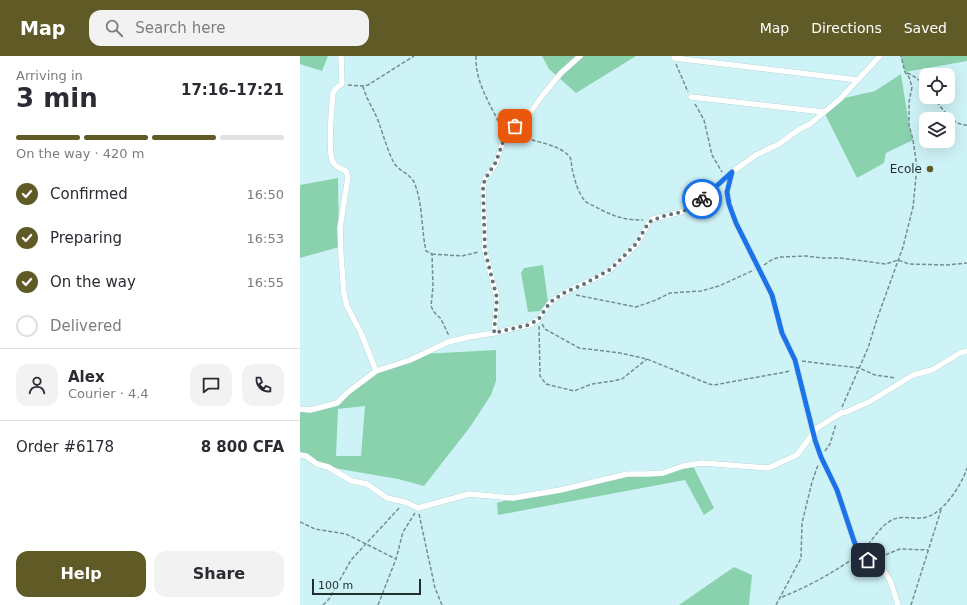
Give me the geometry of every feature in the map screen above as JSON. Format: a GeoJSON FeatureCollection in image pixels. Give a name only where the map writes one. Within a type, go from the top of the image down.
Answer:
{"type":"FeatureCollection","features":[{"type":"Feature","properties":{"kind":"street"},"geometry":{"type":"LineString","coordinates":[[341,56],[342,84],[336,88],[333,93],[330,138],[333,162],[337,167],[346,171],[348,177],[340,228],[344,294],[347,306],[361,333],[376,371]]}},
{"type":"Feature","properties":{"kind":"street"},"geometry":{"type":"LineString","coordinates":[[494,333],[497,298],[485,251],[483,187],[485,179],[496,162],[505,136],[530,113],[560,73],[580,56]]}},
{"type":"Feature","properties":{"kind":"street"},"geometry":{"type":"LineString","coordinates":[[300,409],[310,410],[337,402],[376,371],[410,360],[426,351],[452,341],[528,325],[538,320],[553,300],[611,269],[636,244],[649,222],[664,216],[681,212],[694,206],[726,179],[732,172],[756,155],[779,144],[798,130],[810,124],[840,99],[880,56]]}},
{"type":"Feature","properties":{"kind":"street"},"geometry":{"type":"LineString","coordinates":[[674,58],[858,80]]}},
{"type":"Feature","properties":{"kind":"street"},"geometry":{"type":"LineString","coordinates":[[691,97],[824,112]]}},
{"type":"Feature","properties":{"kind":"street"},"geometry":{"type":"LineString","coordinates":[[732,172],[727,192],[729,204],[736,223],[772,295],[782,333],[795,360],[813,433],[821,457],[837,490],[854,541],[860,553],[868,560],[878,563],[882,568],[890,580],[898,605]]}},
{"type":"Feature","properties":{"kind":"street"},"geometry":{"type":"LineString","coordinates":[[300,455],[306,456],[317,464],[328,467],[352,482],[367,484],[387,498],[404,502],[418,508],[469,494],[495,497],[520,497],[560,490],[627,474],[663,473],[683,466],[702,463],[768,468],[797,455],[817,428],[841,413],[874,399],[912,375],[932,370],[967,350]]}},
{"type":"Feature","properties":{"kind":"path"},"geometry":{"type":"LineString","coordinates":[[342,84],[363,86],[372,83],[414,56]]}},
{"type":"Feature","properties":{"kind":"path"},"geometry":{"type":"LineString","coordinates":[[476,56],[476,68],[483,89],[505,136]]}},
{"type":"Feature","properties":{"kind":"path"},"geometry":{"type":"LineString","coordinates":[[776,605],[801,558],[802,523],[812,482],[821,457],[830,444],[843,403],[868,348],[903,247],[914,199],[917,167],[909,125],[909,102],[912,87],[900,56]]}},
{"type":"Feature","properties":{"kind":"path"},"geometry":{"type":"LineString","coordinates":[[674,58],[687,91],[704,120],[712,155],[726,179]]}},
{"type":"Feature","properties":{"kind":"path"},"geometry":{"type":"LineString","coordinates":[[905,72],[913,75],[919,80]]}},
{"type":"Feature","properties":{"kind":"path"},"geometry":{"type":"LineString","coordinates":[[363,86],[394,162],[401,170],[413,179],[417,191],[426,251],[432,254],[462,256],[485,251]]}},
{"type":"Feature","properties":{"kind":"path"},"geometry":{"type":"LineString","coordinates":[[938,104],[956,122],[961,125],[967,125]]}},
{"type":"Feature","properties":{"kind":"path"},"geometry":{"type":"LineString","coordinates":[[510,130],[523,138],[550,144],[568,155],[571,160],[582,198],[586,202],[616,217],[631,220],[653,220]]}},
{"type":"Feature","properties":{"kind":"path"},"geometry":{"type":"LineString","coordinates":[[432,254],[433,287],[431,306],[434,312],[441,319],[452,341]]}},
{"type":"Feature","properties":{"kind":"path"},"geometry":{"type":"LineString","coordinates":[[538,320],[540,376],[546,384],[574,391],[592,384],[622,379],[647,359]]}},
{"type":"Feature","properties":{"kind":"path"},"geometry":{"type":"LineString","coordinates":[[538,320],[545,329],[579,348],[620,353],[647,359],[708,384],[714,385],[797,370]]}},
{"type":"Feature","properties":{"kind":"path"},"geometry":{"type":"LineString","coordinates":[[795,360],[860,368],[875,375],[892,378],[908,378]]}},
{"type":"Feature","properties":{"kind":"path"},"geometry":{"type":"LineString","coordinates":[[911,605],[938,518],[942,509],[964,477],[967,468]]}},
{"type":"Feature","properties":{"kind":"path"},"geometry":{"type":"LineString","coordinates":[[322,605],[329,599],[351,560],[404,502]]}},
{"type":"Feature","properties":{"kind":"path"},"geometry":{"type":"LineString","coordinates":[[378,605],[396,559],[403,532],[418,508]]}},
{"type":"Feature","properties":{"kind":"path"},"geometry":{"type":"LineString","coordinates":[[418,508],[435,588],[442,605]]}},
{"type":"Feature","properties":{"kind":"path"},"geometry":{"type":"LineString","coordinates":[[780,598],[806,587],[841,567],[860,553],[874,539],[883,526],[891,520],[901,517],[929,517],[942,509]]}},
{"type":"Feature","properties":{"kind":"path"},"geometry":{"type":"LineString","coordinates":[[300,522],[315,529],[346,534],[396,559]]}},
{"type":"Feature","properties":{"kind":"path"},"geometry":{"type":"LineString","coordinates":[[868,560],[884,556],[900,549],[928,550]]}},
{"type":"Feature","properties":{"kind":"green space"},"geometry":{"type":"Polygon","coordinates":[[[300,56],[328,56],[322,71],[300,64],[300,56]]]}},
{"type":"Feature","properties":{"kind":"green space"},"geometry":{"type":"Polygon","coordinates":[[[542,56],[636,56],[576,93],[549,69],[542,56]]]}},
{"type":"Feature","properties":{"kind":"green space"},"geometry":{"type":"Polygon","coordinates":[[[901,56],[967,56],[967,61],[928,68],[919,68],[919,70],[905,72],[901,56]]]}},
{"type":"Feature","properties":{"kind":"green space"},"geometry":{"type":"Polygon","coordinates":[[[901,74],[909,125],[913,140],[886,153],[884,163],[857,178],[824,112],[840,99],[875,91],[901,74]]]}},
{"type":"Feature","properties":{"kind":"green space"},"geometry":{"type":"Polygon","coordinates":[[[338,178],[339,247],[300,258],[300,185],[338,178]]]}},
{"type":"Feature","properties":{"kind":"green space"},"geometry":{"type":"Polygon","coordinates":[[[543,265],[548,302],[540,311],[528,312],[521,273],[524,268],[543,265]]]}},
{"type":"Feature","properties":{"kind":"green space"},"geometry":{"type":"Polygon","coordinates":[[[496,350],[496,381],[491,395],[470,427],[424,486],[398,479],[328,467],[300,455],[300,409],[337,403],[372,373],[422,354],[496,350]],[[365,406],[338,409],[336,456],[361,456],[365,406]]]}},
{"type":"Feature","properties":{"kind":"green space"},"geometry":{"type":"Polygon","coordinates":[[[692,464],[714,508],[704,515],[685,480],[498,515],[497,503],[513,498],[627,474],[647,474],[692,464]]]}},
{"type":"Feature","properties":{"kind":"green space"},"geometry":{"type":"Polygon","coordinates":[[[734,567],[752,575],[749,605],[679,605],[734,567]]]}},
{"type":"Feature","properties":{"kind":"way so far"},"geometry":{"type":"LineString","coordinates":[[515,126],[502,140],[496,162],[485,179],[483,187],[485,251],[497,298],[494,333],[528,325],[538,320],[553,300],[611,269],[636,244],[649,222],[664,216],[681,212],[694,206],[702,199]]}},
{"type":"Feature","properties":{"kind":"place","name":"Ecole"},"geometry":{"type":"Point","coordinates":[930,169]}},
{"type":"Feature","properties":{"kind":"route"},"geometry":{"type":"LineString","coordinates":[[702,199],[732,172],[727,192],[729,204],[736,223],[772,295],[782,333],[795,360],[815,440],[821,457],[837,490],[859,554],[868,560]]}}]}
